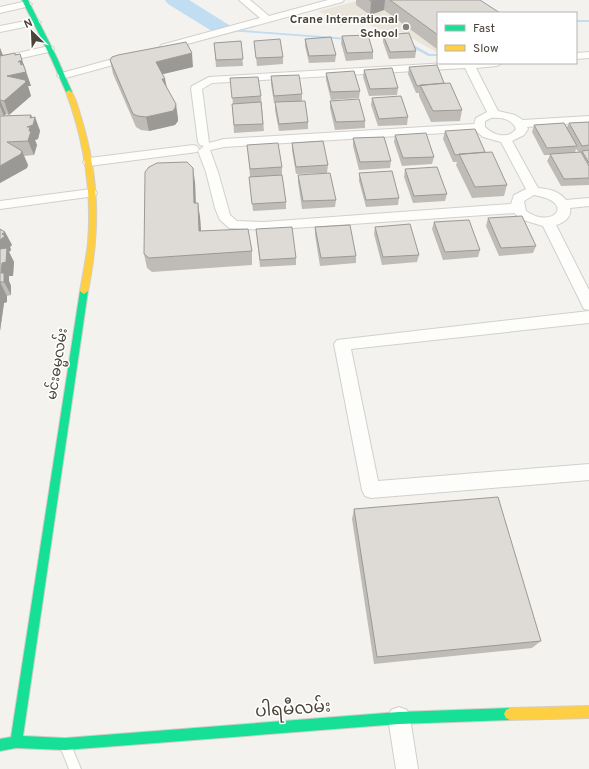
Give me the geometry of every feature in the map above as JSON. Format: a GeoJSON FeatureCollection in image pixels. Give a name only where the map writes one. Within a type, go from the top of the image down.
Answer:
{"type":"FeatureCollection","features":[{"type":"Feature","properties":{"kind":"main road","name":"မင်းဓမ္မလမ်း"},"geometry":{"type":"LineString","coordinates":[[16,742],[92,236],[89,162],[85,140],[62,76],[26,2]]}},
{"type":"Feature","properties":{"kind":"main road","name":"ပါရမီလမ်း"},"geometry":{"type":"LineString","coordinates":[[0,745],[16,742],[65,744],[399,718],[589,712]]}},
{"type":"Feature","properties":{"kind":"street"},"geometry":{"type":"LineString","coordinates":[[244,0],[267,19]]}},
{"type":"Feature","properties":{"kind":"street"},"geometry":{"type":"LineString","coordinates":[[153,51],[339,0]]}},
{"type":"Feature","properties":{"kind":"street"},"geometry":{"type":"LineString","coordinates":[[0,10],[26,2]]}},
{"type":"Feature","properties":{"kind":"street"},"geometry":{"type":"LineString","coordinates":[[0,30],[36,22]]}},
{"type":"Feature","properties":{"kind":"street"},"geometry":{"type":"LineString","coordinates":[[0,60],[49,49]]}},
{"type":"Feature","properties":{"kind":"street"},"geometry":{"type":"LineString","coordinates":[[62,76],[138,55]]}},
{"type":"Feature","properties":{"kind":"street"},"geometry":{"type":"LineString","coordinates":[[577,56],[589,55]]}},
{"type":"Feature","properties":{"kind":"street"},"geometry":{"type":"LineString","coordinates":[[483,64],[209,80],[196,88],[203,147],[212,172],[221,208],[225,217],[234,226],[264,226],[518,208]]}},
{"type":"Feature","properties":{"kind":"street"},"geometry":{"type":"LineString","coordinates":[[469,65],[494,114]]}},
{"type":"Feature","properties":{"kind":"street"},"geometry":{"type":"LineString","coordinates":[[479,127],[480,120],[488,115],[494,114],[507,116],[520,124],[589,118]]}},
{"type":"Feature","properties":{"kind":"street"},"geometry":{"type":"LineString","coordinates":[[89,162],[224,143],[479,127],[494,138],[505,139],[516,136],[520,133],[522,129],[520,124]]}},
{"type":"Feature","properties":{"kind":"street"},"geometry":{"type":"LineString","coordinates":[[505,139],[534,191]]}},
{"type":"Feature","properties":{"kind":"street"},"geometry":{"type":"LineString","coordinates":[[534,191],[549,193],[564,204],[566,210],[560,220],[548,222],[536,221],[528,218],[518,208],[517,203],[522,195],[534,191]]}},
{"type":"Feature","properties":{"kind":"street"},"geometry":{"type":"LineString","coordinates":[[0,204],[91,192]]}},
{"type":"Feature","properties":{"kind":"street"},"geometry":{"type":"LineString","coordinates":[[564,204],[589,202]]}},
{"type":"Feature","properties":{"kind":"street"},"geometry":{"type":"LineString","coordinates":[[548,222],[589,306]]}},
{"type":"Feature","properties":{"kind":"street"},"geometry":{"type":"LineString","coordinates":[[589,317],[342,344],[371,490],[589,472]]}},
{"type":"Feature","properties":{"kind":"street"},"geometry":{"type":"LineString","coordinates":[[399,718],[407,769]]}},
{"type":"Feature","properties":{"kind":"lane"},"geometry":{"type":"LineString","coordinates":[[65,744],[75,769]]}},
{"type":"Feature","properties":{"kind":"shaded area","name":"Crane International School"},"geometry":{"type":"Polygon","coordinates":[[[360,0],[460,0],[440,12],[437,12],[436,52],[401,32],[377,29],[361,19],[340,25],[319,11],[360,0]]]}},
{"type":"Feature","properties":{"kind":"building"},"geometry":{"type":"Polygon","coordinates":[[[390,0],[480,0],[498,12],[437,12],[437,34],[390,0]]]}},
{"type":"Feature","properties":{"kind":"building"},"geometry":{"type":"Polygon","coordinates":[[[409,33],[416,51],[390,52],[383,35],[409,33]]]}},
{"type":"Feature","properties":{"kind":"building"},"geometry":{"type":"Polygon","coordinates":[[[368,35],[373,52],[347,53],[342,36],[368,35]]]}},
{"type":"Feature","properties":{"kind":"building"},"geometry":{"type":"Polygon","coordinates":[[[331,37],[336,55],[309,56],[305,39],[331,37]]]}},
{"type":"Feature","properties":{"kind":"building"},"geometry":{"type":"Polygon","coordinates":[[[280,39],[283,57],[256,58],[254,41],[280,39]]]}},
{"type":"Feature","properties":{"kind":"building"},"geometry":{"type":"Polygon","coordinates":[[[241,41],[243,59],[216,60],[214,43],[241,41]]]}},
{"type":"Feature","properties":{"kind":"building"},"geometry":{"type":"Polygon","coordinates":[[[186,42],[192,53],[156,62],[165,79],[162,79],[176,104],[173,111],[146,117],[133,114],[110,60],[112,57],[186,42]]]}},
{"type":"Feature","properties":{"kind":"building"},"geometry":{"type":"Polygon","coordinates":[[[15,53],[15,55],[20,54],[22,60],[20,61],[21,65],[23,64],[26,72],[7,76],[25,80],[26,82],[4,101],[0,100],[0,56],[15,53]]]}},
{"type":"Feature","properties":{"kind":"building"},"geometry":{"type":"Polygon","coordinates":[[[437,65],[444,83],[417,86],[409,67],[437,65]]]}},
{"type":"Feature","properties":{"kind":"building"},"geometry":{"type":"Polygon","coordinates":[[[392,68],[398,88],[370,89],[364,70],[392,68]]]}},
{"type":"Feature","properties":{"kind":"building"},"geometry":{"type":"Polygon","coordinates":[[[354,71],[360,91],[331,92],[326,73],[354,71]]]}},
{"type":"Feature","properties":{"kind":"building"},"geometry":{"type":"Polygon","coordinates":[[[299,75],[302,94],[274,96],[271,76],[299,75]]]}},
{"type":"Feature","properties":{"kind":"building"},"geometry":{"type":"Polygon","coordinates":[[[258,77],[261,96],[232,98],[230,78],[258,77]]]}},
{"type":"Feature","properties":{"kind":"building"},"geometry":{"type":"Polygon","coordinates":[[[450,83],[462,110],[433,111],[420,85],[450,83]]]}},
{"type":"Feature","properties":{"kind":"building"},"geometry":{"type":"Polygon","coordinates":[[[401,96],[408,117],[379,119],[372,98],[401,96]]]}},
{"type":"Feature","properties":{"kind":"building"},"geometry":{"type":"Polygon","coordinates":[[[359,99],[365,121],[336,122],[330,101],[359,99]]]}},
{"type":"Feature","properties":{"kind":"building"},"geometry":{"type":"Polygon","coordinates":[[[305,101],[308,122],[279,124],[275,102],[305,101]]]}},
{"type":"Feature","properties":{"kind":"building"},"geometry":{"type":"Polygon","coordinates":[[[261,102],[263,124],[234,125],[232,104],[261,102]]]}},
{"type":"Feature","properties":{"kind":"building"},"geometry":{"type":"Polygon","coordinates":[[[31,115],[30,118],[35,117],[33,125],[27,127],[30,127],[29,131],[31,131],[28,141],[7,142],[22,151],[21,154],[0,166],[0,116],[31,115]]]}},
{"type":"Feature","properties":{"kind":"building"},"geometry":{"type":"Polygon","coordinates":[[[589,122],[589,145],[582,146],[569,123],[589,122]]]}},
{"type":"Feature","properties":{"kind":"building"},"geometry":{"type":"Polygon","coordinates":[[[564,123],[577,146],[547,148],[534,125],[564,123]]]}},
{"type":"Feature","properties":{"kind":"building"},"geometry":{"type":"Polygon","coordinates":[[[475,129],[485,152],[455,155],[445,131],[475,129]]]}},
{"type":"Feature","properties":{"kind":"building"},"geometry":{"type":"Polygon","coordinates":[[[426,133],[434,157],[403,158],[395,135],[426,133]]]}},
{"type":"Feature","properties":{"kind":"building"},"geometry":{"type":"Polygon","coordinates":[[[384,137],[391,161],[360,162],[353,138],[384,137]]]}},
{"type":"Feature","properties":{"kind":"building"},"geometry":{"type":"Polygon","coordinates":[[[323,141],[328,165],[296,167],[292,143],[323,141]]]}},
{"type":"Feature","properties":{"kind":"building"},"geometry":{"type":"Polygon","coordinates":[[[278,143],[282,167],[250,169],[247,145],[278,143]]]}},
{"type":"Feature","properties":{"kind":"building"},"geometry":{"type":"Polygon","coordinates":[[[589,150],[589,163],[582,151],[589,150]]]}},
{"type":"Feature","properties":{"kind":"building"},"geometry":{"type":"Polygon","coordinates":[[[492,152],[507,185],[475,187],[459,154],[492,152]]]}},
{"type":"Feature","properties":{"kind":"building"},"geometry":{"type":"Polygon","coordinates":[[[581,152],[589,166],[589,178],[564,179],[550,154],[581,152]]]}},
{"type":"Feature","properties":{"kind":"building"},"geometry":{"type":"Polygon","coordinates":[[[187,162],[193,168],[194,203],[198,203],[199,231],[248,229],[252,251],[149,258],[144,254],[145,172],[149,167],[157,163],[187,162]]]}},
{"type":"Feature","properties":{"kind":"building"},"geometry":{"type":"Polygon","coordinates":[[[437,167],[447,194],[414,196],[405,169],[437,167]]]}},
{"type":"Feature","properties":{"kind":"building"},"geometry":{"type":"Polygon","coordinates":[[[392,171],[399,198],[366,200],[359,173],[392,171]]]}},
{"type":"Feature","properties":{"kind":"building"},"geometry":{"type":"Polygon","coordinates":[[[330,173],[336,200],[303,201],[298,175],[330,173]]]}},
{"type":"Feature","properties":{"kind":"building"},"geometry":{"type":"Polygon","coordinates":[[[282,175],[286,202],[252,204],[249,177],[282,175]]]}},
{"type":"Feature","properties":{"kind":"building"},"geometry":{"type":"Polygon","coordinates":[[[522,216],[536,246],[501,248],[488,218],[522,216]]]}},
{"type":"Feature","properties":{"kind":"building"},"geometry":{"type":"Polygon","coordinates":[[[469,220],[480,250],[445,252],[434,222],[469,220]]]}},
{"type":"Feature","properties":{"kind":"building"},"geometry":{"type":"Polygon","coordinates":[[[410,224],[419,255],[383,257],[375,227],[410,224]]]}},
{"type":"Feature","properties":{"kind":"building"},"geometry":{"type":"Polygon","coordinates":[[[350,225],[356,256],[321,258],[315,227],[350,225]]]}},
{"type":"Feature","properties":{"kind":"building"},"geometry":{"type":"Polygon","coordinates":[[[292,227],[296,258],[260,260],[256,229],[292,227]]]}},
{"type":"Feature","properties":{"kind":"building"},"geometry":{"type":"Polygon","coordinates":[[[0,229],[5,232],[2,234],[5,236],[0,240],[0,229]]]}},
{"type":"Feature","properties":{"kind":"building"},"geometry":{"type":"Polygon","coordinates":[[[7,248],[6,262],[2,263],[1,273],[4,273],[4,282],[0,282],[0,249],[7,248]]]}},
{"type":"Feature","properties":{"kind":"building"},"geometry":{"type":"Polygon","coordinates":[[[498,497],[541,641],[377,657],[354,509],[498,497]]]}},
{"type":"Feature","properties":{"kind":"waterway"},"geometry":{"type":"LineString","coordinates":[[175,0],[222,29]]}},
{"type":"Feature","properties":{"kind":"waterway"},"geometry":{"type":"LineString","coordinates":[[577,21],[589,21]]}},
{"type":"Feature","properties":{"kind":"waterway"},"geometry":{"type":"LineString","coordinates":[[230,30],[348,39]]}},
{"type":"Feature","properties":{"kind":"waterway"},"geometry":{"type":"LineString","coordinates":[[362,37],[384,34],[396,37]]}},
{"type":"Feature","properties":{"kind":"waterway"},"geometry":{"type":"LineString","coordinates":[[409,44],[429,55],[437,55]]}},
{"type":"Feature","properties":{"kind":"traffic: fast"},"geometry":{"type":"LineString","coordinates":[[25,0],[69,92]]}},
{"type":"Feature","properties":{"kind":"traffic: fast"},"geometry":{"type":"LineString","coordinates":[[16,742],[84,291]]}},
{"type":"Feature","properties":{"kind":"traffic: fast"},"geometry":{"type":"LineString","coordinates":[[0,745],[16,742],[65,744],[399,718],[510,714]]}},
{"type":"Feature","properties":{"kind":"traffic: slow"},"geometry":{"type":"LineString","coordinates":[[69,92],[81,127],[91,181],[92,237],[84,291]]}},
{"type":"Feature","properties":{"kind":"traffic: slow"},"geometry":{"type":"LineString","coordinates":[[510,714],[589,712]]}},
{"type":"Feature","properties":{"kind":"place","name":"Crane International School"},"geometry":{"type":"Point","coordinates":[406,27]}}]}
